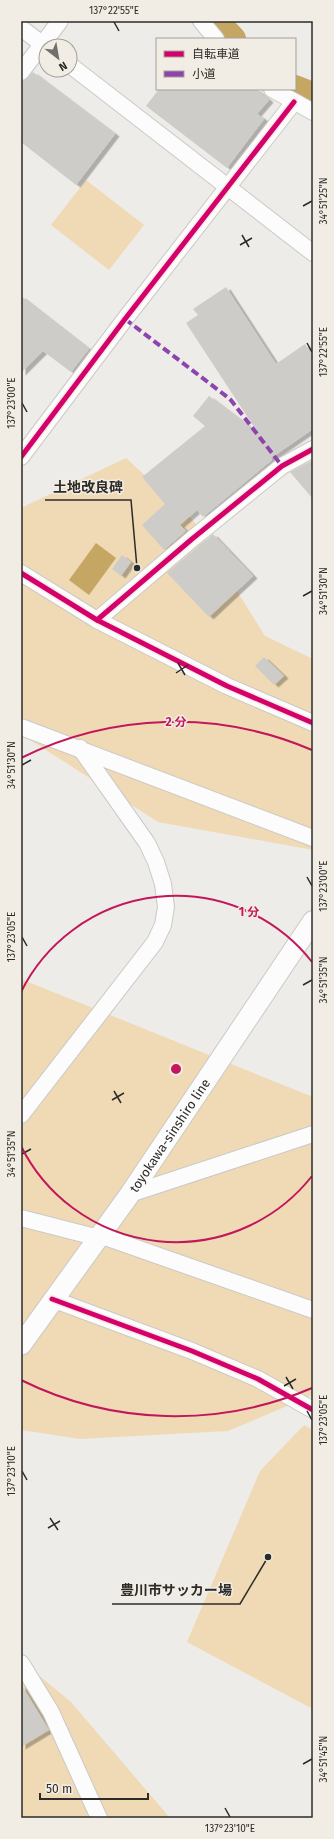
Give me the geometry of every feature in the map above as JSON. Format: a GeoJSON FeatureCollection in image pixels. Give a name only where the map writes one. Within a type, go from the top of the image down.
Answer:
{"type":"FeatureCollection","features":[{"type":"Feature","properties":{"kind":"main road","name":"toyokawa-sinshiro line"},"geometry":{"type":"LineString","coordinates":[[21,1345],[52,1300],[130,1194],[311,928]]}},
{"type":"Feature","properties":{"kind":"street"},"geometry":{"type":"LineString","coordinates":[[49,38],[60,21]]}},
{"type":"Feature","properties":{"kind":"street"},"geometry":{"type":"LineString","coordinates":[[201,21],[215,38]]}},
{"type":"Feature","properties":{"kind":"street"},"geometry":{"type":"LineString","coordinates":[[21,28],[38,41]]}},
{"type":"Feature","properties":{"kind":"street"},"geometry":{"type":"LineString","coordinates":[[21,72],[38,52]]}},
{"type":"Feature","properties":{"kind":"street"},"geometry":{"type":"LineString","coordinates":[[78,71],[313,253]]}},
{"type":"Feature","properties":{"kind":"street"},"geometry":{"type":"LineString","coordinates":[[274,90],[313,112]]}},
{"type":"Feature","properties":{"kind":"street"},"geometry":{"type":"LineString","coordinates":[[21,457],[125,319],[294,102]]}},
{"type":"Feature","properties":{"kind":"street"},"geometry":{"type":"LineString","coordinates":[[97,620],[192,539],[282,466],[313,449]]}},
{"type":"Feature","properties":{"kind":"street"},"geometry":{"type":"LineString","coordinates":[[21,572],[97,620],[227,686],[313,723]]}},
{"type":"Feature","properties":{"kind":"street"},"geometry":{"type":"LineString","coordinates":[[21,727],[80,748],[313,838]]}},
{"type":"Feature","properties":{"kind":"street"},"geometry":{"type":"LineString","coordinates":[[21,1115],[155,942],[163,924],[165,913],[163,884],[147,843],[80,748]]}},
{"type":"Feature","properties":{"kind":"street"},"geometry":{"type":"LineString","coordinates":[[130,1194],[313,1134]]}},
{"type":"Feature","properties":{"kind":"street"},"geometry":{"type":"LineString","coordinates":[[21,1218],[99,1238],[104,1237],[313,1310]]}},
{"type":"Feature","properties":{"kind":"street"},"geometry":{"type":"LineString","coordinates":[[52,1300],[192,1351],[258,1379],[313,1410]]}},
{"type":"Feature","properties":{"kind":"street"},"geometry":{"type":"LineString","coordinates":[[21,1663],[50,1712],[99,1818]]}},
{"type":"Feature","properties":{"kind":"shaded area"},"geometry":{"type":"Polygon","coordinates":[[[86,180],[144,225],[109,270],[51,225],[86,180]]]}},
{"type":"Feature","properties":{"kind":"shaded area"},"geometry":{"type":"Polygon","coordinates":[[[126,458],[193,520],[265,636],[313,659],[313,850],[158,822],[21,734],[21,508],[126,458]]]}},
{"type":"Feature","properties":{"kind":"shaded area"},"geometry":{"type":"Polygon","coordinates":[[[96,543],[116,558],[89,595],[69,580],[96,543]]]}},
{"type":"Feature","properties":{"kind":"shaded area"},"geometry":{"type":"Polygon","coordinates":[[[21,979],[313,1097],[313,1395],[228,1431],[80,1439],[21,1430],[21,979]]]}},
{"type":"Feature","properties":{"kind":"shaded area"},"geometry":{"type":"Polygon","coordinates":[[[304,1425],[313,1430],[313,1709],[187,1642],[260,1471],[304,1425]]]}},
{"type":"Feature","properties":{"kind":"shaded area"},"geometry":{"type":"Polygon","coordinates":[[[37,1674],[71,1702],[170,1818],[21,1818],[21,1675],[37,1674]]]}},
{"type":"Feature","properties":{"kind":"building"},"geometry":{"type":"Polygon","coordinates":[[[33,72],[38,76],[38,78],[41,78],[115,134],[76,185],[21,142],[21,83],[33,72]]]}},
{"type":"Feature","properties":{"kind":"building"},"geometry":{"type":"Polygon","coordinates":[[[158,90],[257,90],[269,100],[257,114],[264,119],[227,168],[146,106],[158,90]]]}},
{"type":"Feature","properties":{"kind":"building"},"geometry":{"type":"Polygon","coordinates":[[[226,287],[276,364],[305,344],[313,356],[313,429],[271,458],[272,460],[203,517],[197,510],[180,525],[186,531],[164,550],[142,525],[165,504],[142,477],[205,426],[193,416],[209,396],[258,433],[186,323],[198,315],[193,309],[226,287]]]}},
{"type":"Feature","properties":{"kind":"building"},"geometry":{"type":"Polygon","coordinates":[[[21,296],[89,349],[71,372],[43,351],[21,373],[21,296]]]}},
{"type":"Feature","properties":{"kind":"building"},"geometry":{"type":"Polygon","coordinates":[[[313,460],[313,499],[290,472],[313,460]]]}},
{"type":"Feature","properties":{"kind":"building"},"geometry":{"type":"Polygon","coordinates":[[[213,534],[253,576],[209,617],[167,573],[213,534]]]}},
{"type":"Feature","properties":{"kind":"building"},"geometry":{"type":"Polygon","coordinates":[[[122,555],[131,562],[121,576],[112,569],[122,555]]]}},
{"type":"Feature","properties":{"kind":"building"},"geometry":{"type":"Polygon","coordinates":[[[264,657],[284,676],[274,685],[255,666],[264,657]]]}},
{"type":"Feature","properties":{"kind":"building"},"geometry":{"type":"Polygon","coordinates":[[[21,1684],[49,1730],[21,1747],[21,1684]]]}},
{"type":"Feature","properties":{"kind":"waterway"},"geometry":{"type":"LineString","coordinates":[[216,21],[232,38]]}},
{"type":"Feature","properties":{"kind":"waterway"},"geometry":{"type":"LineString","coordinates":[[296,88],[313,95]]}},
{"type":"Feature","properties":{"kind":"marked path"},"geometry":{"type":"LineString","coordinates":[[125,319],[230,399],[282,466]]}},
{"type":"Feature","properties":{"kind":"cycle path"},"geometry":{"type":"LineString","coordinates":[[21,457],[125,319],[294,102]]}},
{"type":"Feature","properties":{"kind":"cycle path"},"geometry":{"type":"LineString","coordinates":[[97,620],[192,539],[282,466],[313,449]]}},
{"type":"Feature","properties":{"kind":"cycle path"},"geometry":{"type":"LineString","coordinates":[[21,573],[97,620],[227,686],[313,723]]}},
{"type":"Feature","properties":{"kind":"cycle path"},"geometry":{"type":"LineString","coordinates":[[52,1299],[192,1351],[258,1379],[313,1410]]}},
{"type":"Feature","properties":{"kind":"place","name":"土地改良碑"},"geometry":{"type":"Point","coordinates":[137,568]}},
{"type":"Feature","properties":{"kind":"place","name":"豊川市サッカー場"},"geometry":{"type":"Point","coordinates":[268,1557]}}]}
